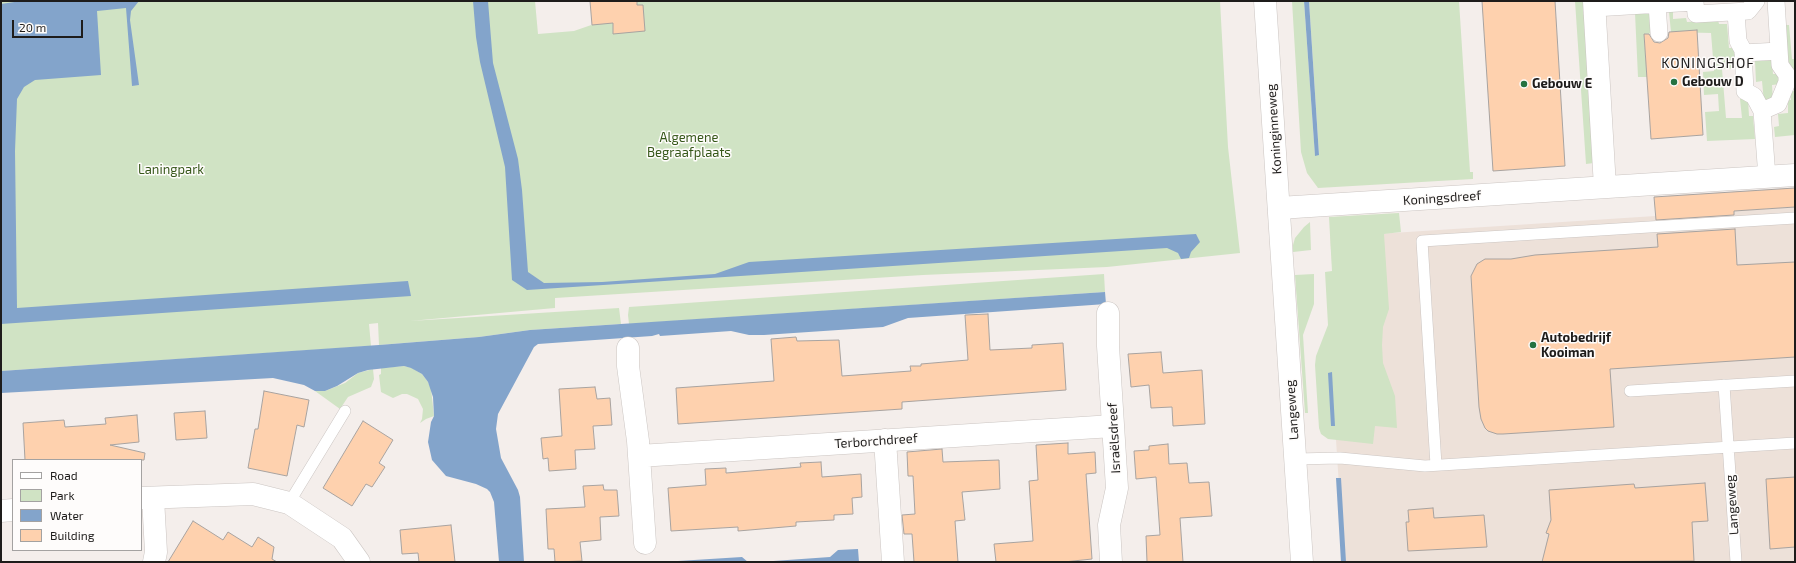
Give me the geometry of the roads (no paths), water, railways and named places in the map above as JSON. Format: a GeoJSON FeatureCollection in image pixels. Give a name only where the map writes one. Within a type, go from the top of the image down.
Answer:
{"type":"FeatureCollection","features":[{"type":"Feature","properties":{"kind":"street","name":"Koninginneweg"},"geometry":{"type":"LineString","coordinates":[[1265,1],[1282,258]]}},
{"type":"Feature","properties":{"kind":"street"},"geometry":{"type":"LineString","coordinates":[[1605,187],[1594,5],[1657,4],[1695,1],[1696,14],[1748,11],[1756,1]]}},
{"type":"Feature","properties":{"kind":"street"},"geometry":{"type":"LineString","coordinates":[[1762,112],[1778,104],[1791,80],[1780,65],[1776,1]]}},
{"type":"Feature","properties":{"kind":"street"},"geometry":{"type":"LineString","coordinates":[[1657,4],[1659,33]]}},
{"type":"Feature","properties":{"kind":"street"},"geometry":{"type":"LineString","coordinates":[[1736,12],[1738,41],[1743,53],[1745,91],[1754,96],[1762,112],[1767,177]]}},
{"type":"Feature","properties":{"kind":"street"},"geometry":{"type":"LineString","coordinates":[[1743,53],[1780,51]]}},
{"type":"Feature","properties":{"kind":"street","name":"Koningsdreef"},"geometry":{"type":"LineString","coordinates":[[1279,208],[1795,175]]}},
{"type":"Feature","properties":{"kind":"street","name":"Langeweg"},"geometry":{"type":"LineString","coordinates":[[1282,258],[1302,562]]}},
{"type":"Feature","properties":{"kind":"street","name":"Israëlsdreef"},"geometry":{"type":"LineString","coordinates":[[1108,313],[1108,346],[1117,488],[1109,525],[1111,562]]}},
{"type":"Feature","properties":{"kind":"street"},"geometry":{"type":"LineString","coordinates":[[628,348],[628,372],[639,456],[645,544]]}},
{"type":"Feature","properties":{"kind":"street","name":"Terborchdreef"},"geometry":{"type":"LineString","coordinates":[[639,456],[1113,426]]}},
{"type":"Feature","properties":{"kind":"street"},"geometry":{"type":"LineString","coordinates":[[885,440],[893,562]]}},
{"type":"Feature","properties":{"kind":"street"},"geometry":{"type":"LineString","coordinates":[[154,562],[156,552],[147,498],[253,494],[289,503],[342,538],[359,562]]}},
{"type":"Feature","properties":{"kind":"street"},"geometry":{"type":"LineString","coordinates":[[1,511],[12,510]]}},
{"type":"Feature","properties":{"kind":"lane"},"geometry":{"type":"LineString","coordinates":[[1436,465],[1422,241],[1795,218]]}},
{"type":"Feature","properties":{"kind":"lane"},"geometry":{"type":"LineString","coordinates":[[1630,391],[1795,380]]}},
{"type":"Feature","properties":{"kind":"lane","name":"Langeweg"},"geometry":{"type":"LineString","coordinates":[[1724,385],[1736,562]]}},
{"type":"Feature","properties":{"kind":"lane"},"geometry":{"type":"LineString","coordinates":[[289,503],[345,411]]}},
{"type":"Feature","properties":{"kind":"lane"},"geometry":{"type":"LineString","coordinates":[[1296,459],[1340,458],[1412,466],[1795,443]]}},
{"type":"Feature","properties":{"kind":"water"},"geometry":{"type":"Polygon","coordinates":[[[21,1],[139,1],[131,11],[130,20],[139,85],[132,86],[126,8],[97,11],[101,75],[35,80],[24,87],[17,99],[15,151],[17,308],[408,281],[411,296],[1,324],[1,4],[21,1]]]}},
{"type":"Feature","properties":{"kind":"water"},"geometry":{"type":"Polygon","coordinates":[[[473,1],[488,1],[493,63],[518,159],[522,190],[528,272],[544,283],[602,282],[715,274],[749,262],[1196,234],[1200,242],[1191,252],[1189,258],[1181,259],[1178,253],[1167,248],[527,290],[512,280],[505,167],[480,62],[473,1]]]}},
{"type":"Feature","properties":{"kind":"water"},"geometry":{"type":"Polygon","coordinates":[[[1304,1],[1309,1],[1319,155],[1315,156],[1304,1]]]}},
{"type":"Feature","properties":{"kind":"water"},"geometry":{"type":"Polygon","coordinates":[[[1105,292],[1106,304],[908,318],[883,327],[764,335],[749,335],[731,331],[660,336],[659,334],[652,336],[538,344],[534,347],[498,414],[496,429],[501,458],[518,490],[520,497],[524,562],[499,562],[494,502],[490,492],[476,484],[446,476],[432,460],[428,442],[431,422],[434,416],[433,397],[428,382],[422,374],[411,368],[404,366],[368,370],[358,373],[337,386],[325,391],[315,391],[304,385],[273,378],[1,393],[1,371],[379,345],[479,337],[530,330],[1105,292]]]}},
{"type":"Feature","properties":{"kind":"water"},"geometry":{"type":"Polygon","coordinates":[[[1332,372],[1335,426],[1331,426],[1328,373],[1332,372]]]}},
{"type":"Feature","properties":{"kind":"water"},"geometry":{"type":"Polygon","coordinates":[[[1336,478],[1341,478],[1346,562],[1341,562],[1336,478]]]}},
{"type":"Feature","properties":{"kind":"water"},"geometry":{"type":"Polygon","coordinates":[[[858,549],[859,562],[759,562],[830,557],[838,550],[858,549]]]}},
{"type":"Feature","properties":{"kind":"water"},"geometry":{"type":"Polygon","coordinates":[[[742,557],[748,562],[662,562],[742,557]]]}},
{"type":"Feature","properties":{"kind":"place","name":"Gebouw D"},"geometry":{"type":"Point","coordinates":[1674,82]}},
{"type":"Feature","properties":{"kind":"place","name":"Gebouw E"},"geometry":{"type":"Point","coordinates":[1524,84]}},
{"type":"Feature","properties":{"kind":"place","name":"Autobedrijf Kooiman"},"geometry":{"type":"Point","coordinates":[1533,345]}},
{"type":"Feature","properties":{"kind":"district","name":"KONINGSHOF"},"geometry":{"type":"Point","coordinates":[1708,63]}},
{"type":"Feature","properties":{"kind":"park label","name":"Algemene Begraafplaats"},"geometry":{"type":"Point","coordinates":[689,146]}},
{"type":"Feature","properties":{"kind":"park label","name":"Laningpark"},"geometry":{"type":"Point","coordinates":[171,170]}}]}
